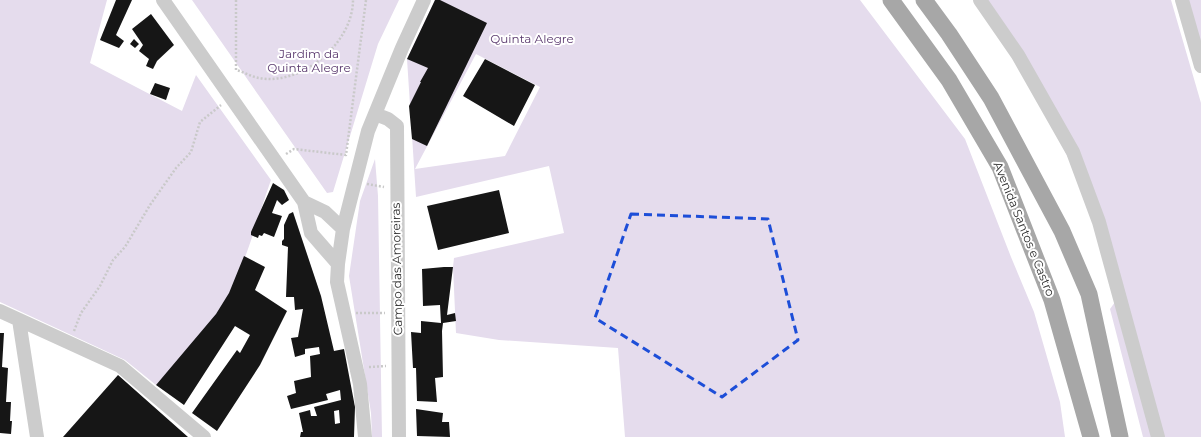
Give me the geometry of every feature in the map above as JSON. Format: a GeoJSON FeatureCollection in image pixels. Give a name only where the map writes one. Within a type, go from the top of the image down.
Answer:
{"type":"FeatureCollection","features":[{"type":"Feature","properties":{"kind":"main road","name":"Avenida Santos e Castro"},"geometry":{"type":"LineString","coordinates":[[891,0],[949,80],[1000,167],[1052,300],[1091,437]]}},
{"type":"Feature","properties":{"kind":"main road","name":"Avenida Santos e Castro"},"geometry":{"type":"LineString","coordinates":[[924,0],[953,40],[991,98],[1065,238],[1089,294],[1120,437]]}},
{"type":"Feature","properties":{"kind":"street"},"geometry":{"type":"LineString","coordinates":[[163,0],[304,202],[311,233],[338,264]]}},
{"type":"Feature","properties":{"kind":"street"},"geometry":{"type":"LineString","coordinates":[[365,437],[360,384],[337,282],[338,264],[343,229],[354,181],[375,114],[424,0]]}},
{"type":"Feature","properties":{"kind":"street"},"geometry":{"type":"LineString","coordinates":[[980,0],[1018,55],[1073,152],[1099,222],[1158,437]]}},
{"type":"Feature","properties":{"kind":"street"},"geometry":{"type":"LineString","coordinates":[[1182,0],[1201,66]]}},
{"type":"Feature","properties":{"kind":"street","name":"Campo das Amoreiras"},"geometry":{"type":"LineString","coordinates":[[375,114],[388,119],[397,126],[396,190],[399,437]]}},
{"type":"Feature","properties":{"kind":"street"},"geometry":{"type":"LineString","coordinates":[[304,202],[325,212],[343,229]]}},
{"type":"Feature","properties":{"kind":"street"},"geometry":{"type":"LineString","coordinates":[[0,311],[120,366],[204,437]]}},
{"type":"Feature","properties":{"kind":"street"},"geometry":{"type":"LineString","coordinates":[[19,320],[37,437]]}},
{"type":"Feature","properties":{"kind":"path"},"geometry":{"type":"LineString","coordinates":[[236,0],[236,70],[260,79],[281,78],[302,72],[320,61],[341,37],[349,21],[353,0]]}},
{"type":"Feature","properties":{"kind":"path"},"geometry":{"type":"LineString","coordinates":[[276,161],[294,149],[346,155],[366,0]]}},
{"type":"Feature","properties":{"kind":"path"},"geometry":{"type":"LineString","coordinates":[[70,342],[81,313],[100,286],[113,260],[125,247],[150,205],[176,168],[191,152],[200,122],[232,97]]}},
{"type":"Feature","properties":{"kind":"path"},"geometry":{"type":"LineString","coordinates":[[354,181],[396,190]]}},
{"type":"Feature","properties":{"kind":"path"},"geometry":{"type":"LineString","coordinates":[[344,313],[398,314]]}},
{"type":"Feature","properties":{"kind":"path"},"geometry":{"type":"LineString","coordinates":[[356,368],[398,366]]}},
{"type":"Feature","properties":{"kind":"highlighted area"},"geometry":{"type":"Polygon","coordinates":[[[631,214],[768,219],[798,340],[722,397],[595,318],[631,214]]]}},
{"type":"Feature","properties":{"kind":"green space"},"geometry":{"type":"Polygon","coordinates":[[[0,0],[107,0],[90,63],[182,111],[196,75],[271,180],[247,252],[229,294],[204,330],[156,385],[125,360],[0,302],[0,0]]]}},
{"type":"Feature","properties":{"kind":"green space","name":"Jardim da Quinta Alegre"},"geometry":{"type":"Polygon","coordinates":[[[192,0],[399,0],[378,44],[333,192],[327,193],[192,0]]]}},
{"type":"Feature","properties":{"kind":"green space","name":"Quinta Alegre"},"geometry":{"type":"Polygon","coordinates":[[[435,0],[860,0],[965,139],[1034,312],[1060,402],[1065,437],[625,437],[618,348],[499,340],[456,333],[453,267],[454,258],[564,233],[549,166],[416,197],[407,59],[435,0]],[[476,54],[415,169],[505,156],[540,87],[476,54]]]}},
{"type":"Feature","properties":{"kind":"green space"},"geometry":{"type":"Polygon","coordinates":[[[985,0],[1171,0],[1201,103],[1201,437],[1163,437],[1107,231],[985,0]]]}},
{"type":"Feature","properties":{"kind":"green space"},"geometry":{"type":"Polygon","coordinates":[[[1187,0],[1201,0],[1201,50],[1187,0]]]}},
{"type":"Feature","properties":{"kind":"green space"},"geometry":{"type":"Polygon","coordinates":[[[375,159],[378,196],[382,437],[372,437],[371,413],[349,276],[360,201],[375,159]]]}},
{"type":"Feature","properties":{"kind":"green space"},"geometry":{"type":"Polygon","coordinates":[[[1115,302],[1153,437],[1143,437],[1110,309],[1115,302]]]}},
{"type":"Feature","properties":{"kind":"building"},"geometry":{"type":"Polygon","coordinates":[[[116,0],[132,0],[116,35],[124,41],[119,48],[100,40],[116,0]]]}},
{"type":"Feature","properties":{"kind":"building"},"geometry":{"type":"Polygon","coordinates":[[[435,0],[440,0],[487,23],[427,146],[412,139],[409,106],[428,68],[407,59],[435,0]]]}},
{"type":"Feature","properties":{"kind":"building"},"geometry":{"type":"Polygon","coordinates":[[[151,14],[174,45],[157,61],[153,69],[146,66],[149,59],[139,51],[143,45],[132,29],[151,14]]]}},
{"type":"Feature","properties":{"kind":"building"},"geometry":{"type":"Polygon","coordinates":[[[134,39],[139,44],[135,48],[130,44],[134,39]]]}},
{"type":"Feature","properties":{"kind":"building"},"geometry":{"type":"Polygon","coordinates":[[[485,59],[535,85],[514,126],[463,96],[485,59]]]}},
{"type":"Feature","properties":{"kind":"building"},"geometry":{"type":"Polygon","coordinates":[[[155,83],[170,88],[166,100],[150,94],[155,83]]]}},
{"type":"Feature","properties":{"kind":"building"},"geometry":{"type":"Polygon","coordinates":[[[273,183],[284,190],[289,200],[282,205],[277,200],[272,213],[282,216],[274,237],[264,233],[262,236],[259,235],[258,238],[251,235],[251,232],[273,183]]]}},
{"type":"Feature","properties":{"kind":"building"},"geometry":{"type":"Polygon","coordinates":[[[499,190],[509,233],[438,250],[427,206],[499,190]]]}},
{"type":"Feature","properties":{"kind":"building"},"geometry":{"type":"Polygon","coordinates":[[[293,212],[321,296],[334,351],[344,349],[355,407],[354,437],[300,437],[301,432],[303,432],[299,413],[310,410],[311,416],[317,416],[314,407],[341,400],[340,390],[326,394],[328,400],[291,409],[287,396],[296,393],[294,381],[311,377],[310,356],[320,354],[319,347],[305,349],[305,354],[295,357],[291,338],[298,337],[303,309],[295,310],[294,297],[286,297],[288,247],[282,245],[282,241],[284,239],[284,225],[289,214],[293,212]],[[339,410],[334,411],[335,424],[340,423],[339,410]]]}},
{"type":"Feature","properties":{"kind":"building"},"geometry":{"type":"Polygon","coordinates":[[[244,256],[265,267],[255,290],[287,311],[260,365],[217,431],[192,413],[237,350],[240,353],[250,335],[235,326],[184,405],[156,385],[216,314],[229,293],[244,256]]]}},
{"type":"Feature","properties":{"kind":"building"},"geometry":{"type":"Polygon","coordinates":[[[453,267],[447,315],[455,313],[456,321],[443,323],[443,377],[435,378],[437,402],[417,401],[416,368],[413,368],[411,332],[421,333],[421,321],[441,323],[440,305],[423,306],[422,269],[453,267]]]}},
{"type":"Feature","properties":{"kind":"building"},"geometry":{"type":"Polygon","coordinates":[[[0,333],[4,333],[2,367],[8,368],[6,402],[11,402],[11,434],[0,433],[0,333]]]}},
{"type":"Feature","properties":{"kind":"building"},"geometry":{"type":"Polygon","coordinates":[[[118,375],[188,437],[63,437],[118,375]]]}},
{"type":"Feature","properties":{"kind":"building"},"geometry":{"type":"Polygon","coordinates":[[[416,409],[443,413],[442,422],[449,422],[450,437],[417,436],[416,409]]]}}]}
